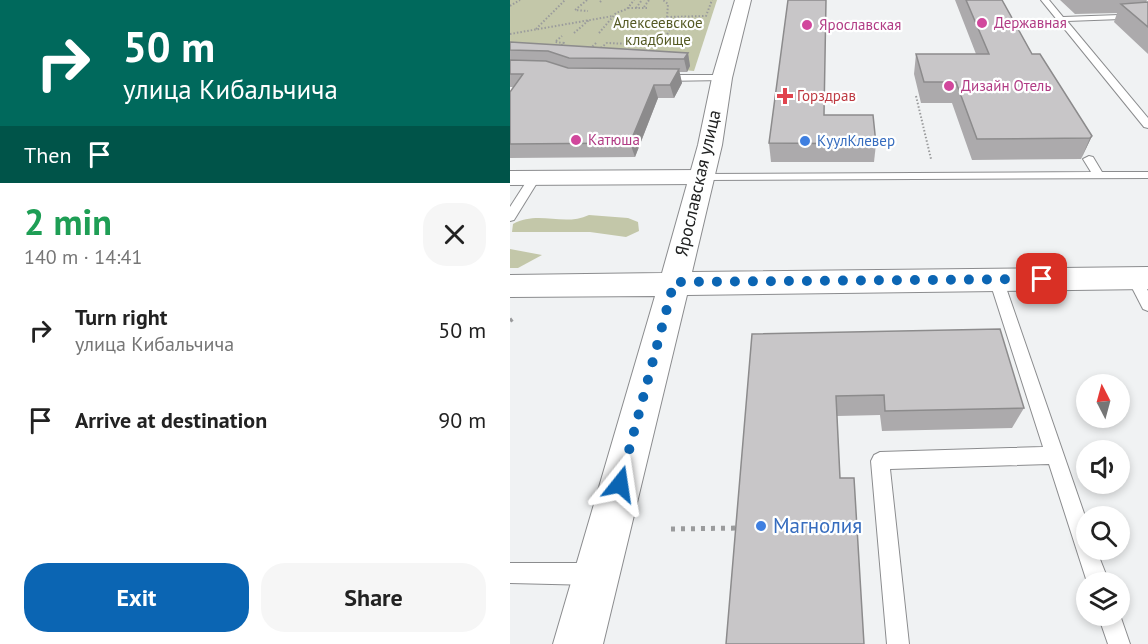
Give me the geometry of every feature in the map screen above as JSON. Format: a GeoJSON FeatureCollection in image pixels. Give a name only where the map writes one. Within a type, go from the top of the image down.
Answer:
{"type":"FeatureCollection","features":[{"type":"Feature","properties":{"kind":"street","name":"Ярославская улица"},"geometry":{"type":"LineString","coordinates":[[578,644],[702,177],[722,78],[743,0]]}},
{"type":"Feature","properties":{"kind":"street"},"geometry":{"type":"LineString","coordinates":[[522,178],[702,177]]}},
{"type":"Feature","properties":{"kind":"street"},"geometry":{"type":"LineString","coordinates":[[510,286],[674,282],[1141,278]]}},
{"type":"Feature","properties":{"kind":"lane"},"geometry":{"type":"LineString","coordinates":[[1045,0],[1148,125]]}},
{"type":"Feature","properties":{"kind":"lane"},"geometry":{"type":"LineString","coordinates":[[1061,19],[1148,16]]}},
{"type":"Feature","properties":{"kind":"lane"},"geometry":{"type":"LineString","coordinates":[[647,77],[722,78]]}},
{"type":"Feature","properties":{"kind":"lane"},"geometry":{"type":"LineString","coordinates":[[1089,159],[1099,176]]}},
{"type":"Feature","properties":{"kind":"lane"},"geometry":{"type":"LineString","coordinates":[[702,177],[1148,176]]}},
{"type":"Feature","properties":{"kind":"lane"},"geometry":{"type":"LineString","coordinates":[[510,217],[522,178]]}},
{"type":"Feature","properties":{"kind":"lane"},"geometry":{"type":"LineString","coordinates":[[1141,278],[1148,305]]}},
{"type":"Feature","properties":{"kind":"lane"},"geometry":{"type":"LineString","coordinates":[[996,279],[1076,520]]}},
{"type":"Feature","properties":{"kind":"lane"},"geometry":{"type":"LineString","coordinates":[[898,644],[880,461],[1054,455]]}},
{"type":"Feature","properties":{"kind":"lane"},"geometry":{"type":"LineString","coordinates":[[510,573],[596,574]]}},
{"type":"Feature","properties":{"kind":"lane"},"geometry":{"type":"LineString","coordinates":[[1113,626],[1119,644]]}},
{"type":"Feature","properties":{"kind":"path"},"geometry":{"type":"LineString","coordinates":[[510,6],[520,0]]}},
{"type":"Feature","properties":{"kind":"path"},"geometry":{"type":"LineString","coordinates":[[536,30],[546,17],[565,0]]}},
{"type":"Feature","properties":{"kind":"path"},"geometry":{"type":"LineString","coordinates":[[587,0],[575,10],[588,11]]}},
{"type":"Feature","properties":{"kind":"path"},"geometry":{"type":"LineString","coordinates":[[598,33],[613,16],[628,8],[634,0]]}},
{"type":"Feature","properties":{"kind":"path"},"geometry":{"type":"LineString","coordinates":[[636,8],[642,0]]}},
{"type":"Feature","properties":{"kind":"path"},"geometry":{"type":"LineString","coordinates":[[644,8],[649,0]]}},
{"type":"Feature","properties":{"kind":"path"},"geometry":{"type":"LineString","coordinates":[[585,49],[599,50],[607,43],[657,45],[663,42],[673,23],[667,16],[668,4],[663,0]]}},
{"type":"Feature","properties":{"kind":"path"},"geometry":{"type":"LineString","coordinates":[[667,16],[706,16],[712,0]]}},
{"type":"Feature","properties":{"kind":"path"},"geometry":{"type":"LineString","coordinates":[[628,8],[648,9]]}},
{"type":"Feature","properties":{"kind":"path"},"geometry":{"type":"LineString","coordinates":[[510,34],[613,16]]}},
{"type":"Feature","properties":{"kind":"path"},"geometry":{"type":"LineString","coordinates":[[574,33],[590,19]]}},
{"type":"Feature","properties":{"kind":"path"},"geometry":{"type":"LineString","coordinates":[[549,34],[555,26]]}},
{"type":"Feature","properties":{"kind":"path"},"geometry":{"type":"LineString","coordinates":[[558,50],[564,43],[555,42],[561,36]]}},
{"type":"Feature","properties":{"kind":"path"},"geometry":{"type":"LineString","coordinates":[[590,50],[597,42]]}},
{"type":"Feature","properties":{"kind":"path"},"geometry":{"type":"LineString","coordinates":[[916,96],[931,159]]}},
{"type":"Feature","properties":{"kind":"path"},"geometry":{"type":"LineString","coordinates":[[671,529],[744,528]]}},
{"type":"Feature","properties":{"kind":"green space","name":"Алексеевское кладбище"},"geometry":{"type":"Polygon","coordinates":[[[510,0],[717,0],[694,71],[510,55],[510,0]]]}},
{"type":"Feature","properties":{"kind":"green space"},"geometry":{"type":"Polygon","coordinates":[[[589,215],[628,218],[638,222],[639,231],[626,237],[590,232],[512,232],[513,224],[532,218],[570,220],[589,215]]]}},
{"type":"Feature","properties":{"kind":"green space"},"geometry":{"type":"Polygon","coordinates":[[[510,249],[542,255],[518,268],[510,268],[510,249]]]}},
{"type":"Feature","properties":{"kind":"building"},"geometry":{"type":"Polygon","coordinates":[[[788,0],[826,0],[824,115],[873,115],[876,144],[769,143],[788,0]]]}},
{"type":"Feature","properties":{"kind":"building"},"geometry":{"type":"Polygon","coordinates":[[[966,0],[1002,0],[1032,54],[1040,54],[1092,136],[1090,138],[977,139],[956,82],[924,82],[916,54],[989,54],[966,0]]]}},
{"type":"Feature","properties":{"kind":"building"},"geometry":{"type":"Polygon","coordinates":[[[1148,2],[1148,27],[1121,4],[1148,2]]]}},
{"type":"Feature","properties":{"kind":"building"},"geometry":{"type":"Polygon","coordinates":[[[510,42],[688,53],[684,59],[569,58],[548,51],[510,50],[510,42]]]}},
{"type":"Feature","properties":{"kind":"building"},"geometry":{"type":"Polygon","coordinates":[[[510,60],[546,61],[568,68],[679,69],[670,85],[654,85],[630,143],[510,144],[510,92],[523,74],[510,74],[510,60]]]}},
{"type":"Feature","properties":{"kind":"building"},"geometry":{"type":"Polygon","coordinates":[[[1000,329],[1024,408],[885,411],[884,395],[836,396],[840,478],[854,478],[864,644],[726,644],[752,334],[1000,329]]]}},
{"type":"Feature","properties":{"kind":"place","name":"Державная"},"geometry":{"type":"Point","coordinates":[982,23]}},
{"type":"Feature","properties":{"kind":"place","name":"Ярославская"},"geometry":{"type":"Point","coordinates":[807,25]}},
{"type":"Feature","properties":{"kind":"place","name":"Дизайн Отель"},"geometry":{"type":"Point","coordinates":[949,86]}},
{"type":"Feature","properties":{"kind":"place","name":"Горздрав"},"geometry":{"type":"Point","coordinates":[785,96]}},
{"type":"Feature","properties":{"kind":"place","name":"Катюша"},"geometry":{"type":"Point","coordinates":[576,140]}},
{"type":"Feature","properties":{"kind":"place","name":"КуулКлевер"},"geometry":{"type":"Point","coordinates":[805,141]}},
{"type":"Feature","properties":{"kind":"place","name":"Магнолия"},"geometry":{"type":"Point","coordinates":[761,526]}},
{"type":"Feature","properties":{"kind":"route"},"geometry":{"type":"LineString","coordinates":[[620,484],[674,282],[1042,279]]}}]}
